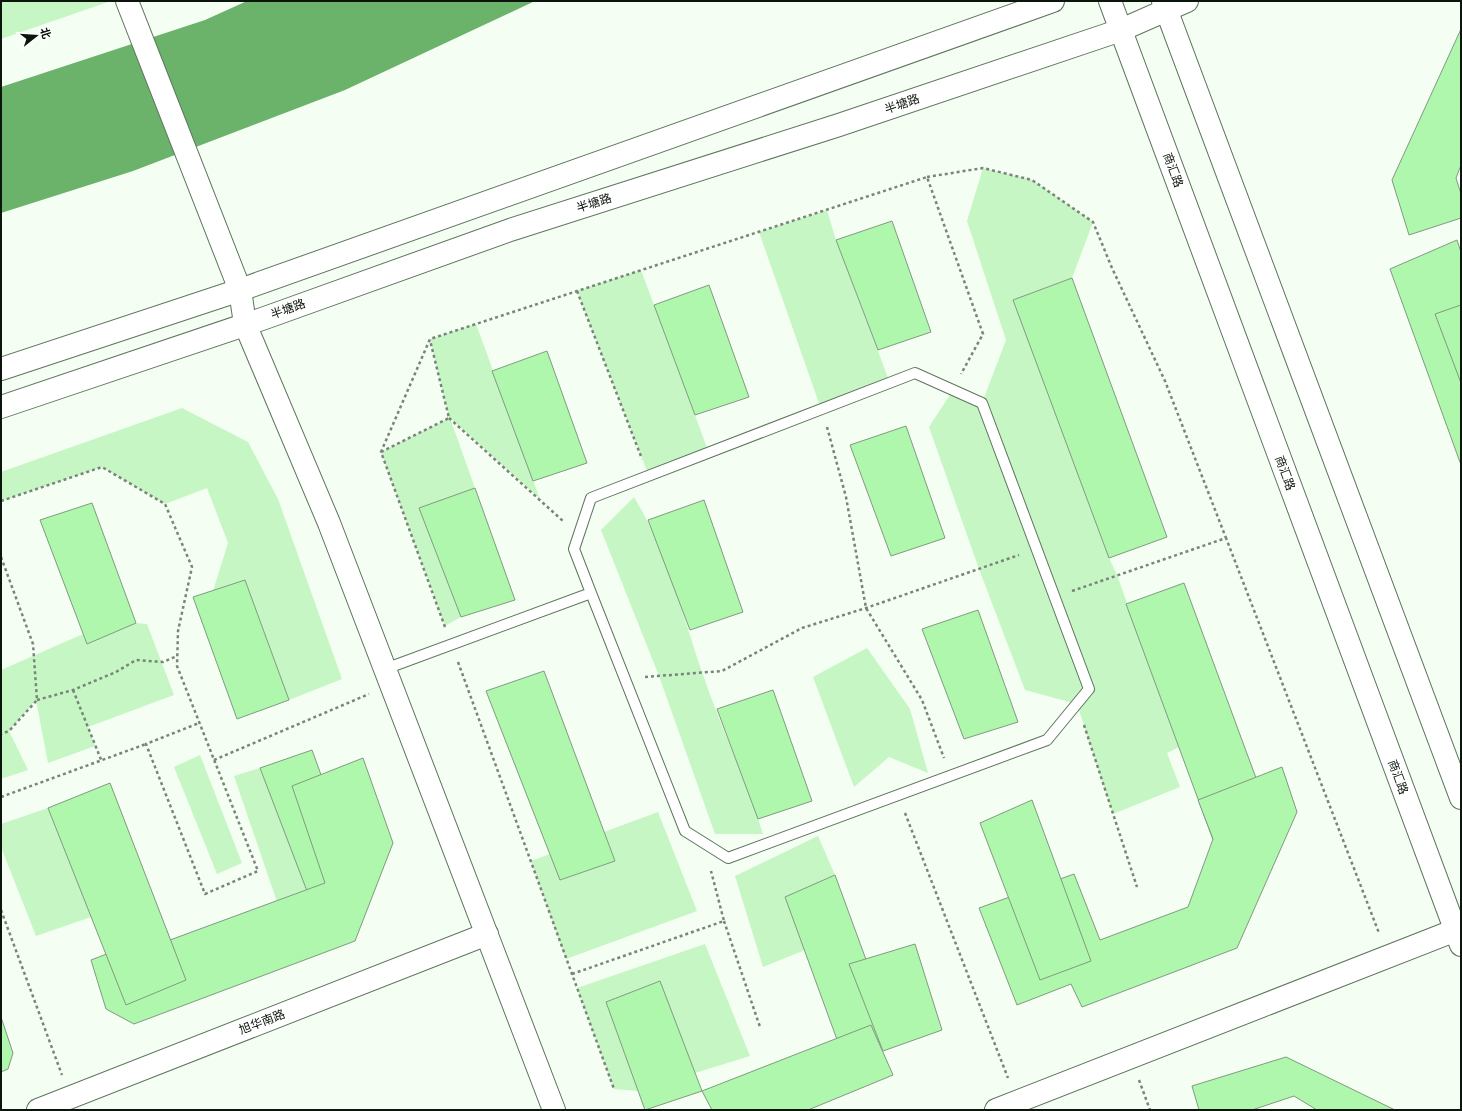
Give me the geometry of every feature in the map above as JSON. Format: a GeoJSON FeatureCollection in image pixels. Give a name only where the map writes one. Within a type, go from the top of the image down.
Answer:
{"type":"FeatureCollection","features":[{"type":"Feature","properties":{"kind":"street"},"geometry":{"type":"LineString","coordinates":[[127,1],[240,290],[245,324],[330,523],[554,1110]]}},
{"type":"Feature","properties":{"kind":"street"},"geometry":{"type":"LineString","coordinates":[[1,369],[240,290],[1053,1]]}},
{"type":"Feature","properties":{"kind":"street","name":"商汇路"},"geometry":{"type":"LineString","coordinates":[[1110,1],[1459,935]]}},
{"type":"Feature","properties":{"kind":"street","name":"半塘路"},"geometry":{"type":"LineString","coordinates":[[1,408],[245,324],[510,230],[839,125],[1121,30],[1165,6],[1187,1]]}},
{"type":"Feature","properties":{"kind":"street"},"geometry":{"type":"LineString","coordinates":[[1165,6],[1461,798]]}},
{"type":"Feature","properties":{"kind":"street","name":"旭华南路"},"geometry":{"type":"LineString","coordinates":[[38,1110],[487,934]]}},
{"type":"Feature","properties":{"kind":"street"},"geometry":{"type":"LineString","coordinates":[[996,1110],[1389,956],[1459,935]]}},
{"type":"Feature","properties":{"kind":"lane"},"geometry":{"type":"LineString","coordinates":[[915,373],[982,403],[1089,690],[1047,740],[728,858],[685,831],[574,549],[591,498],[822,409],[915,373]]}},
{"type":"Feature","properties":{"kind":"lane"},"geometry":{"type":"LineString","coordinates":[[388,677],[591,593]]}},
{"type":"Feature","properties":{"kind":"path"},"geometry":{"type":"LineString","coordinates":[[927,177],[983,168],[1032,180],[1093,222],[1112,268],[1165,381],[1389,956]]}},
{"type":"Feature","properties":{"kind":"path"},"geometry":{"type":"LineString","coordinates":[[577,291],[649,476]]}},
{"type":"Feature","properties":{"kind":"path"},"geometry":{"type":"LineString","coordinates":[[430,339],[449,418],[579,535]]}},
{"type":"Feature","properties":{"kind":"path"},"geometry":{"type":"LineString","coordinates":[[822,409],[846,497],[866,608],[922,700],[951,776]]}},
{"type":"Feature","properties":{"kind":"path"},"geometry":{"type":"LineString","coordinates":[[381,452],[449,418]]}},
{"type":"Feature","properties":{"kind":"path"},"geometry":{"type":"LineString","coordinates":[[1,501],[102,467],[165,504],[192,567],[178,631],[177,666],[258,870],[205,894],[146,744]]}},
{"type":"Feature","properties":{"kind":"path"},"geometry":{"type":"LineString","coordinates":[[1054,597],[1226,538]]}},
{"type":"Feature","properties":{"kind":"path"},"geometry":{"type":"LineString","coordinates":[[625,679],[722,671],[802,628],[866,608],[1036,549]]}},
{"type":"Feature","properties":{"kind":"path"},"geometry":{"type":"LineString","coordinates":[[1,557],[33,644],[37,700]]}},
{"type":"Feature","properties":{"kind":"path"},"geometry":{"type":"LineString","coordinates":[[1,734],[9,731],[37,700],[73,690],[116,672],[136,660],[163,662],[177,656]]}},
{"type":"Feature","properties":{"kind":"path"},"geometry":{"type":"LineString","coordinates":[[214,760],[388,677]]}},
{"type":"Feature","properties":{"kind":"path"},"geometry":{"type":"LineString","coordinates":[[73,690],[102,762]]}},
{"type":"Feature","properties":{"kind":"path"},"geometry":{"type":"LineString","coordinates":[[1077,704],[1138,887]]}},
{"type":"Feature","properties":{"kind":"path"},"geometry":{"type":"LineString","coordinates":[[1,797],[102,762],[200,723]]}},
{"type":"Feature","properties":{"kind":"path"},"geometry":{"type":"LineString","coordinates":[[898,795],[1017,1102]]}},
{"type":"Feature","properties":{"kind":"path"},"geometry":{"type":"LineString","coordinates":[[704,843],[724,921],[760,1027]]}},
{"type":"Feature","properties":{"kind":"path"},"geometry":{"type":"LineString","coordinates":[[1,910],[70,1098]]}},
{"type":"Feature","properties":{"kind":"path"},"geometry":{"type":"LineString","coordinates":[[572,974],[724,921]]}},
{"type":"Feature","properties":{"kind":"path"},"geometry":{"type":"LineString","coordinates":[[1131,1057],[1150,1110]]}},
{"type":"Feature","properties":{"kind":"shaded area"},"geometry":{"type":"Polygon","coordinates":[[[1,1],[111,1],[1,39],[1,1]]]}},
{"type":"Feature","properties":{"kind":"shaded area"},"geometry":{"type":"Polygon","coordinates":[[[247,1],[535,1],[345,90],[133,171],[1,213],[1,87],[205,20],[247,1]]]}},
{"type":"Feature","properties":{"kind":"shaded area"},"geometry":{"type":"Polygon","coordinates":[[[983,168],[1032,180],[1093,222],[1072,278],[1013,300],[1109,558],[1117,575],[1179,747],[1167,753],[1180,787],[1113,814],[1077,704],[1025,690],[979,569],[929,427],[953,390],[982,403],[1006,340],[967,221],[983,168]]]}},
{"type":"Feature","properties":{"kind":"shaded area"},"geometry":{"type":"Polygon","coordinates":[[[827,210],[836,240],[890,383],[821,409],[759,232],[827,210]]]}},
{"type":"Feature","properties":{"kind":"shaded area"},"geometry":{"type":"Polygon","coordinates":[[[641,270],[709,453],[649,476],[577,291],[641,270]]]}},
{"type":"Feature","properties":{"kind":"shaded area"},"geometry":{"type":"Polygon","coordinates":[[[476,324],[540,499],[450,418],[475,488],[419,508],[461,617],[445,626],[381,452],[449,418],[430,339],[476,324]]]}},
{"type":"Feature","properties":{"kind":"shaded area"},"geometry":{"type":"Polygon","coordinates":[[[182,408],[248,442],[278,499],[342,679],[289,700],[245,580],[213,591],[228,543],[207,488],[165,504],[102,467],[1,501],[1,472],[182,408]]]}},
{"type":"Feature","properties":{"kind":"shaded area"},"geometry":{"type":"Polygon","coordinates":[[[634,497],[655,538],[664,560],[709,692],[749,793],[763,834],[715,834],[659,676],[601,530],[634,497]]]}},
{"type":"Feature","properties":{"kind":"shaded area"},"geometry":{"type":"Polygon","coordinates":[[[136,623],[147,624],[174,695],[88,727],[95,746],[48,763],[36,700],[9,731],[28,770],[1,779],[1,670],[83,634],[87,644],[136,623]]]}},
{"type":"Feature","properties":{"kind":"shaded area"},"geometry":{"type":"Polygon","coordinates":[[[867,648],[910,709],[928,773],[889,757],[854,787],[813,677],[867,648]]]}},
{"type":"Feature","properties":{"kind":"shaded area"},"geometry":{"type":"Polygon","coordinates":[[[200,755],[242,863],[217,874],[174,767],[200,755]]]}},
{"type":"Feature","properties":{"kind":"shaded area"},"geometry":{"type":"Polygon","coordinates":[[[260,768],[307,891],[277,902],[234,776],[260,768]]]}},
{"type":"Feature","properties":{"kind":"shaded area"},"geometry":{"type":"Polygon","coordinates":[[[48,808],[91,917],[36,936],[1,847],[1,824],[48,808]]]}},
{"type":"Feature","properties":{"kind":"shaded area"},"geometry":{"type":"Polygon","coordinates":[[[658,812],[697,911],[566,959],[531,861],[550,854],[561,880],[615,861],[604,832],[658,812]]]}},
{"type":"Feature","properties":{"kind":"shaded area"},"geometry":{"type":"Polygon","coordinates":[[[818,836],[835,875],[805,950],[763,967],[735,876],[818,836]]]}},
{"type":"Feature","properties":{"kind":"shaded area"},"geometry":{"type":"Polygon","coordinates":[[[705,944],[750,1056],[695,1073],[659,982],[606,1002],[638,1091],[614,1089],[577,988],[705,944]]]}},
{"type":"Feature","properties":{"kind":"building"},"geometry":{"type":"Polygon","coordinates":[[[1461,29],[1461,165],[1456,178],[1461,194],[1461,218],[1409,235],[1392,180],[1461,29]]]}},
{"type":"Feature","properties":{"kind":"building"},"geometry":{"type":"Polygon","coordinates":[[[892,221],[931,332],[878,350],[836,240],[892,221]]]}},
{"type":"Feature","properties":{"kind":"building"},"geometry":{"type":"Polygon","coordinates":[[[1457,240],[1461,252],[1461,465],[1390,269],[1457,240]]]}},
{"type":"Feature","properties":{"kind":"building"},"geometry":{"type":"Polygon","coordinates":[[[1072,278],[1167,537],[1109,558],[1013,300],[1072,278]]]}},
{"type":"Feature","properties":{"kind":"building"},"geometry":{"type":"Polygon","coordinates":[[[709,285],[749,397],[695,415],[654,305],[709,285]]]}},
{"type":"Feature","properties":{"kind":"building"},"geometry":{"type":"Polygon","coordinates":[[[1461,305],[1461,383],[1435,314],[1461,305]]]}},
{"type":"Feature","properties":{"kind":"building"},"geometry":{"type":"Polygon","coordinates":[[[547,351],[587,463],[533,481],[492,371],[547,351]]]}},
{"type":"Feature","properties":{"kind":"building"},"geometry":{"type":"Polygon","coordinates":[[[906,426],[945,538],[891,556],[850,445],[906,426]]]}},
{"type":"Feature","properties":{"kind":"building"},"geometry":{"type":"Polygon","coordinates":[[[475,488],[515,600],[461,617],[419,508],[475,488]]]}},
{"type":"Feature","properties":{"kind":"building"},"geometry":{"type":"Polygon","coordinates":[[[704,500],[743,612],[690,630],[648,520],[704,500]]]}},
{"type":"Feature","properties":{"kind":"building"},"geometry":{"type":"Polygon","coordinates":[[[92,503],[136,623],[87,644],[40,520],[92,503]]]}},
{"type":"Feature","properties":{"kind":"building"},"geometry":{"type":"Polygon","coordinates":[[[245,580],[289,700],[237,719],[193,597],[245,580]]]}},
{"type":"Feature","properties":{"kind":"building"},"geometry":{"type":"Polygon","coordinates":[[[1184,583],[1280,843],[1222,864],[1126,604],[1184,583]]]}},
{"type":"Feature","properties":{"kind":"building"},"geometry":{"type":"Polygon","coordinates":[[[978,610],[1018,722],[964,739],[922,629],[978,610]]]}},
{"type":"Feature","properties":{"kind":"building"},"geometry":{"type":"Polygon","coordinates":[[[544,671],[615,861],[560,880],[486,691],[544,671]]]}},
{"type":"Feature","properties":{"kind":"building"},"geometry":{"type":"Polygon","coordinates":[[[773,690],[812,801],[758,819],[717,709],[773,690]]]}},
{"type":"Feature","properties":{"kind":"building"},"geometry":{"type":"Polygon","coordinates":[[[312,750],[356,871],[307,891],[260,768],[312,750]]]}},
{"type":"Feature","properties":{"kind":"building"},"geometry":{"type":"Polygon","coordinates":[[[363,758],[393,843],[355,941],[134,1024],[106,1009],[91,960],[167,931],[170,940],[325,883],[292,786],[363,758]]]}},
{"type":"Feature","properties":{"kind":"building"},"geometry":{"type":"Polygon","coordinates":[[[1282,767],[1297,812],[1237,948],[1082,1007],[1071,984],[1017,1005],[979,908],[1074,874],[1100,940],[1188,907],[1213,839],[1198,800],[1282,767]]]}},
{"type":"Feature","properties":{"kind":"building"},"geometry":{"type":"Polygon","coordinates":[[[110,783],[186,980],[126,1005],[48,808],[110,783]]]}},
{"type":"Feature","properties":{"kind":"building"},"geometry":{"type":"Polygon","coordinates":[[[1032,800],[1091,961],[1040,980],[980,823],[1032,800]]]}},
{"type":"Feature","properties":{"kind":"building"},"geometry":{"type":"Polygon","coordinates":[[[835,875],[894,1036],[843,1056],[785,897],[835,875]]]}},
{"type":"Feature","properties":{"kind":"building"},"geometry":{"type":"Polygon","coordinates":[[[915,944],[942,1030],[883,1051],[849,964],[915,944]]]}},
{"type":"Feature","properties":{"kind":"building"},"geometry":{"type":"Polygon","coordinates":[[[660,981],[702,1091],[645,1110],[606,1002],[660,981]]]}},
{"type":"Feature","properties":{"kind":"building"},"geometry":{"type":"Polygon","coordinates":[[[1,1017],[13,1053],[8,1069],[1,1072],[1,1017]]]}},
{"type":"Feature","properties":{"kind":"building"},"geometry":{"type":"Polygon","coordinates":[[[871,1025],[893,1075],[808,1110],[712,1110],[702,1091],[871,1025]]]}},
{"type":"Feature","properties":{"kind":"building"},"geometry":{"type":"Polygon","coordinates":[[[1286,1057],[1395,1110],[1317,1110],[1294,1096],[1252,1110],[1199,1110],[1192,1086],[1286,1057]]]}}]}
